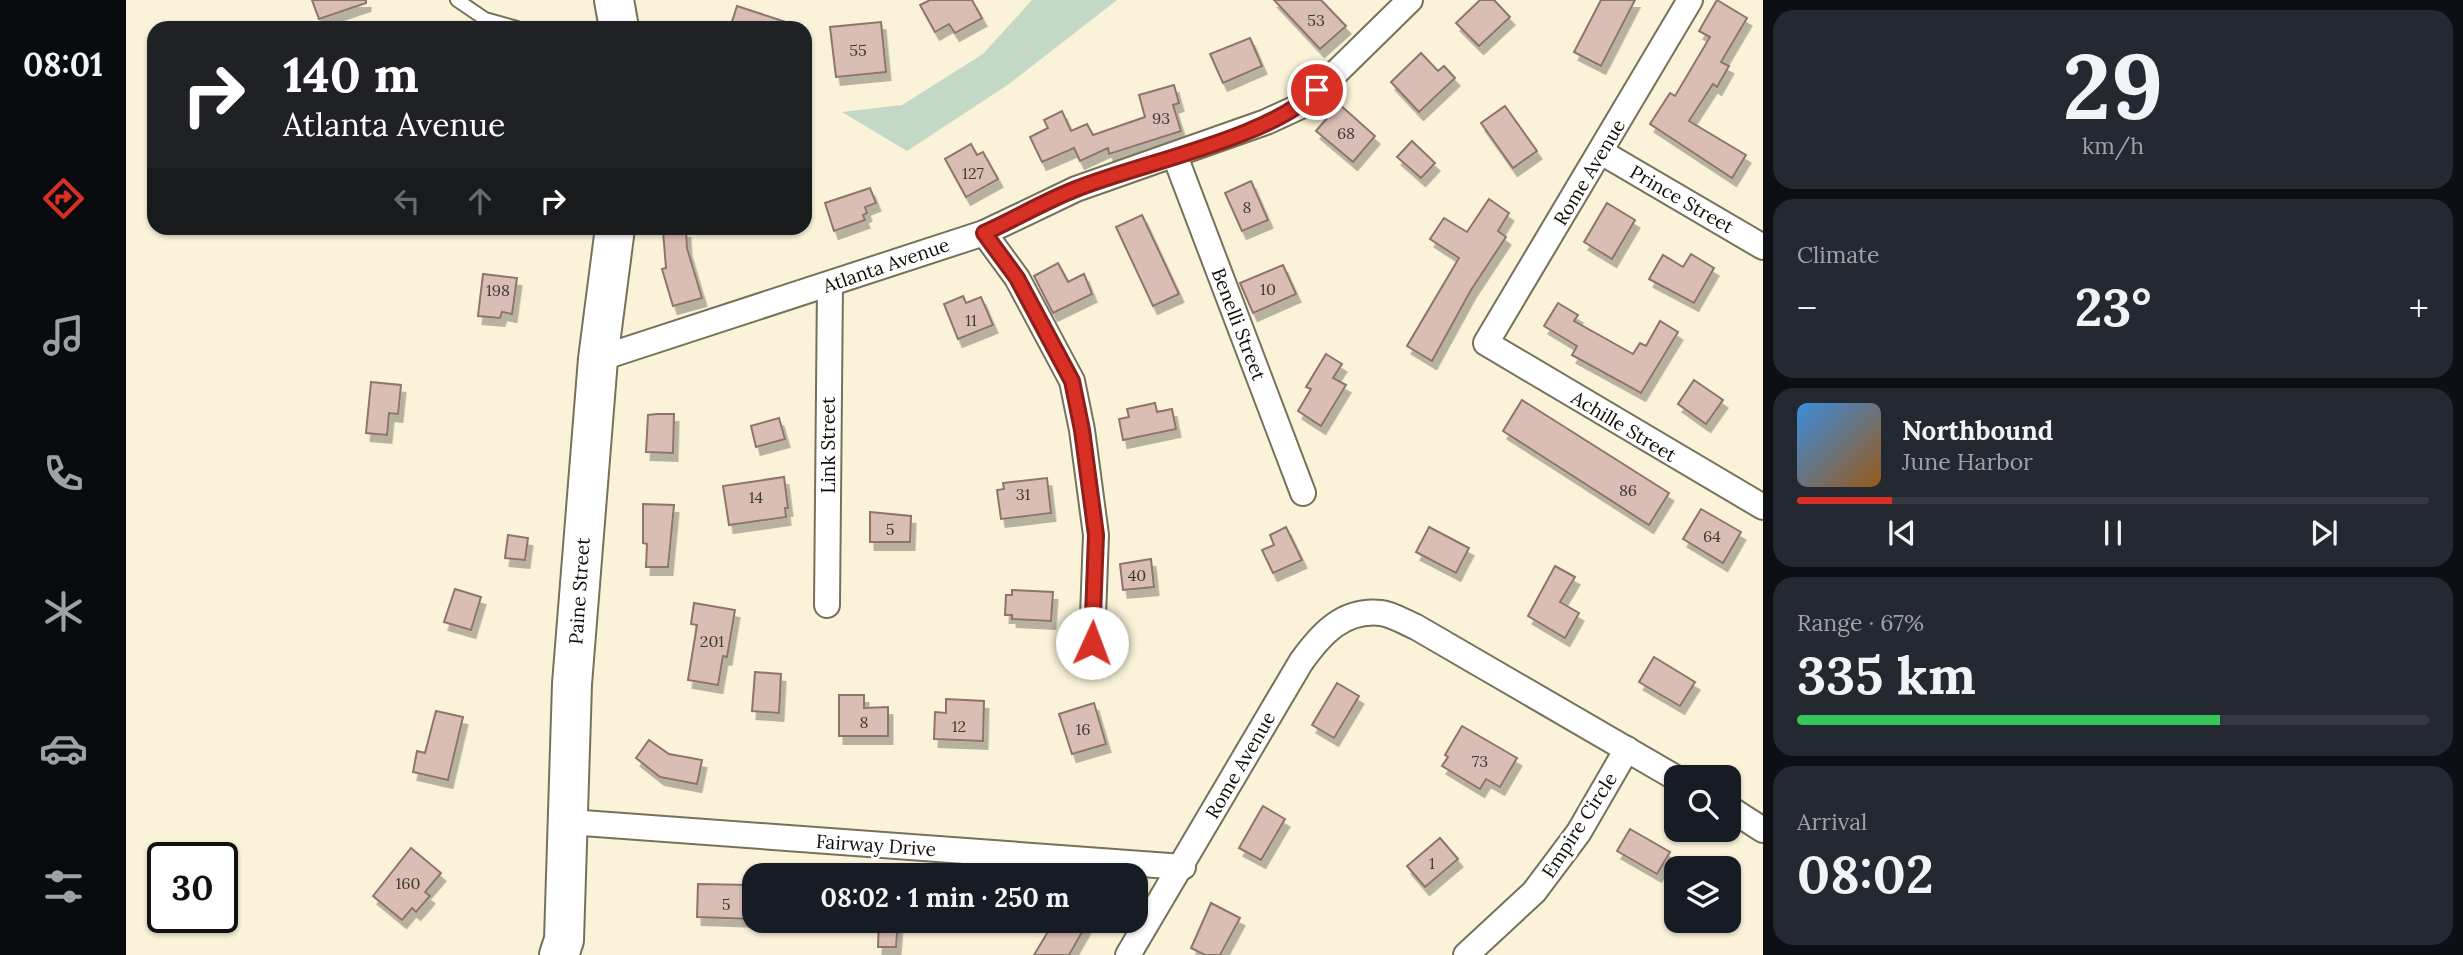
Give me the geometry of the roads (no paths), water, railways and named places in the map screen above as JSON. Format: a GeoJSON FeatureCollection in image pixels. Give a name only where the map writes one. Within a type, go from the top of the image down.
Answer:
{"type":"FeatureCollection","features":[{"type":"Feature","properties":{"kind":"main road"},"geometry":{"type":"LineString","coordinates":[[614,0],[618,21]]}},
{"type":"Feature","properties":{"kind":"main road","name":"Paine Street"},"geometry":{"type":"LineString","coordinates":[[559,955],[564,940],[572,684],[598,359],[614,235]]}},
{"type":"Feature","properties":{"kind":"street","name":"Atlanta Avenue"},"geometry":{"type":"LineString","coordinates":[[598,359],[984,233],[1076,189],[1175,156],[1303,105],[1410,0]]}},
{"type":"Feature","properties":{"kind":"street","name":"Rome Avenue"},"geometry":{"type":"LineString","coordinates":[[1486,343],[1690,0]]}},
{"type":"Feature","properties":{"kind":"street","name":"Prince Street"},"geometry":{"type":"LineString","coordinates":[[1601,152],[1763,247]]}},
{"type":"Feature","properties":{"kind":"street","name":"Benelli Street"},"geometry":{"type":"LineString","coordinates":[[1175,156],[1303,492]]}},
{"type":"Feature","properties":{"kind":"street"},"geometry":{"type":"LineString","coordinates":[[984,233],[1017,278],[1072,381],[1082,430],[1096,535],[1092,643]]}},
{"type":"Feature","properties":{"kind":"street","name":"Link Street"},"geometry":{"type":"LineString","coordinates":[[827,606],[830,285]]}},
{"type":"Feature","properties":{"kind":"street","name":"Achille Street"},"geometry":{"type":"LineString","coordinates":[[1486,343],[1763,507]]}},
{"type":"Feature","properties":{"kind":"street","name":"Rome Avenue"},"geometry":{"type":"LineString","coordinates":[[1128,955],[1183,867],[1247,750],[1315,642],[1339,619],[1381,612],[1416,627],[1627,749]]}},
{"type":"Feature","properties":{"kind":"street"},"geometry":{"type":"LineString","coordinates":[[1627,749],[1664,771]]}},
{"type":"Feature","properties":{"kind":"street","name":"Empire Circle"},"geometry":{"type":"LineString","coordinates":[[1466,955],[1534,892],[1579,832],[1627,749]]}},
{"type":"Feature","properties":{"kind":"street"},"geometry":{"type":"LineString","coordinates":[[1741,816],[1763,830]]}},
{"type":"Feature","properties":{"kind":"street","name":"Fairway Drive"},"geometry":{"type":"LineString","coordinates":[[569,822],[1183,867]]}},
{"type":"Feature","properties":{"kind":"lane"},"geometry":{"type":"LineString","coordinates":[[457,0],[492,21]]}}]}
